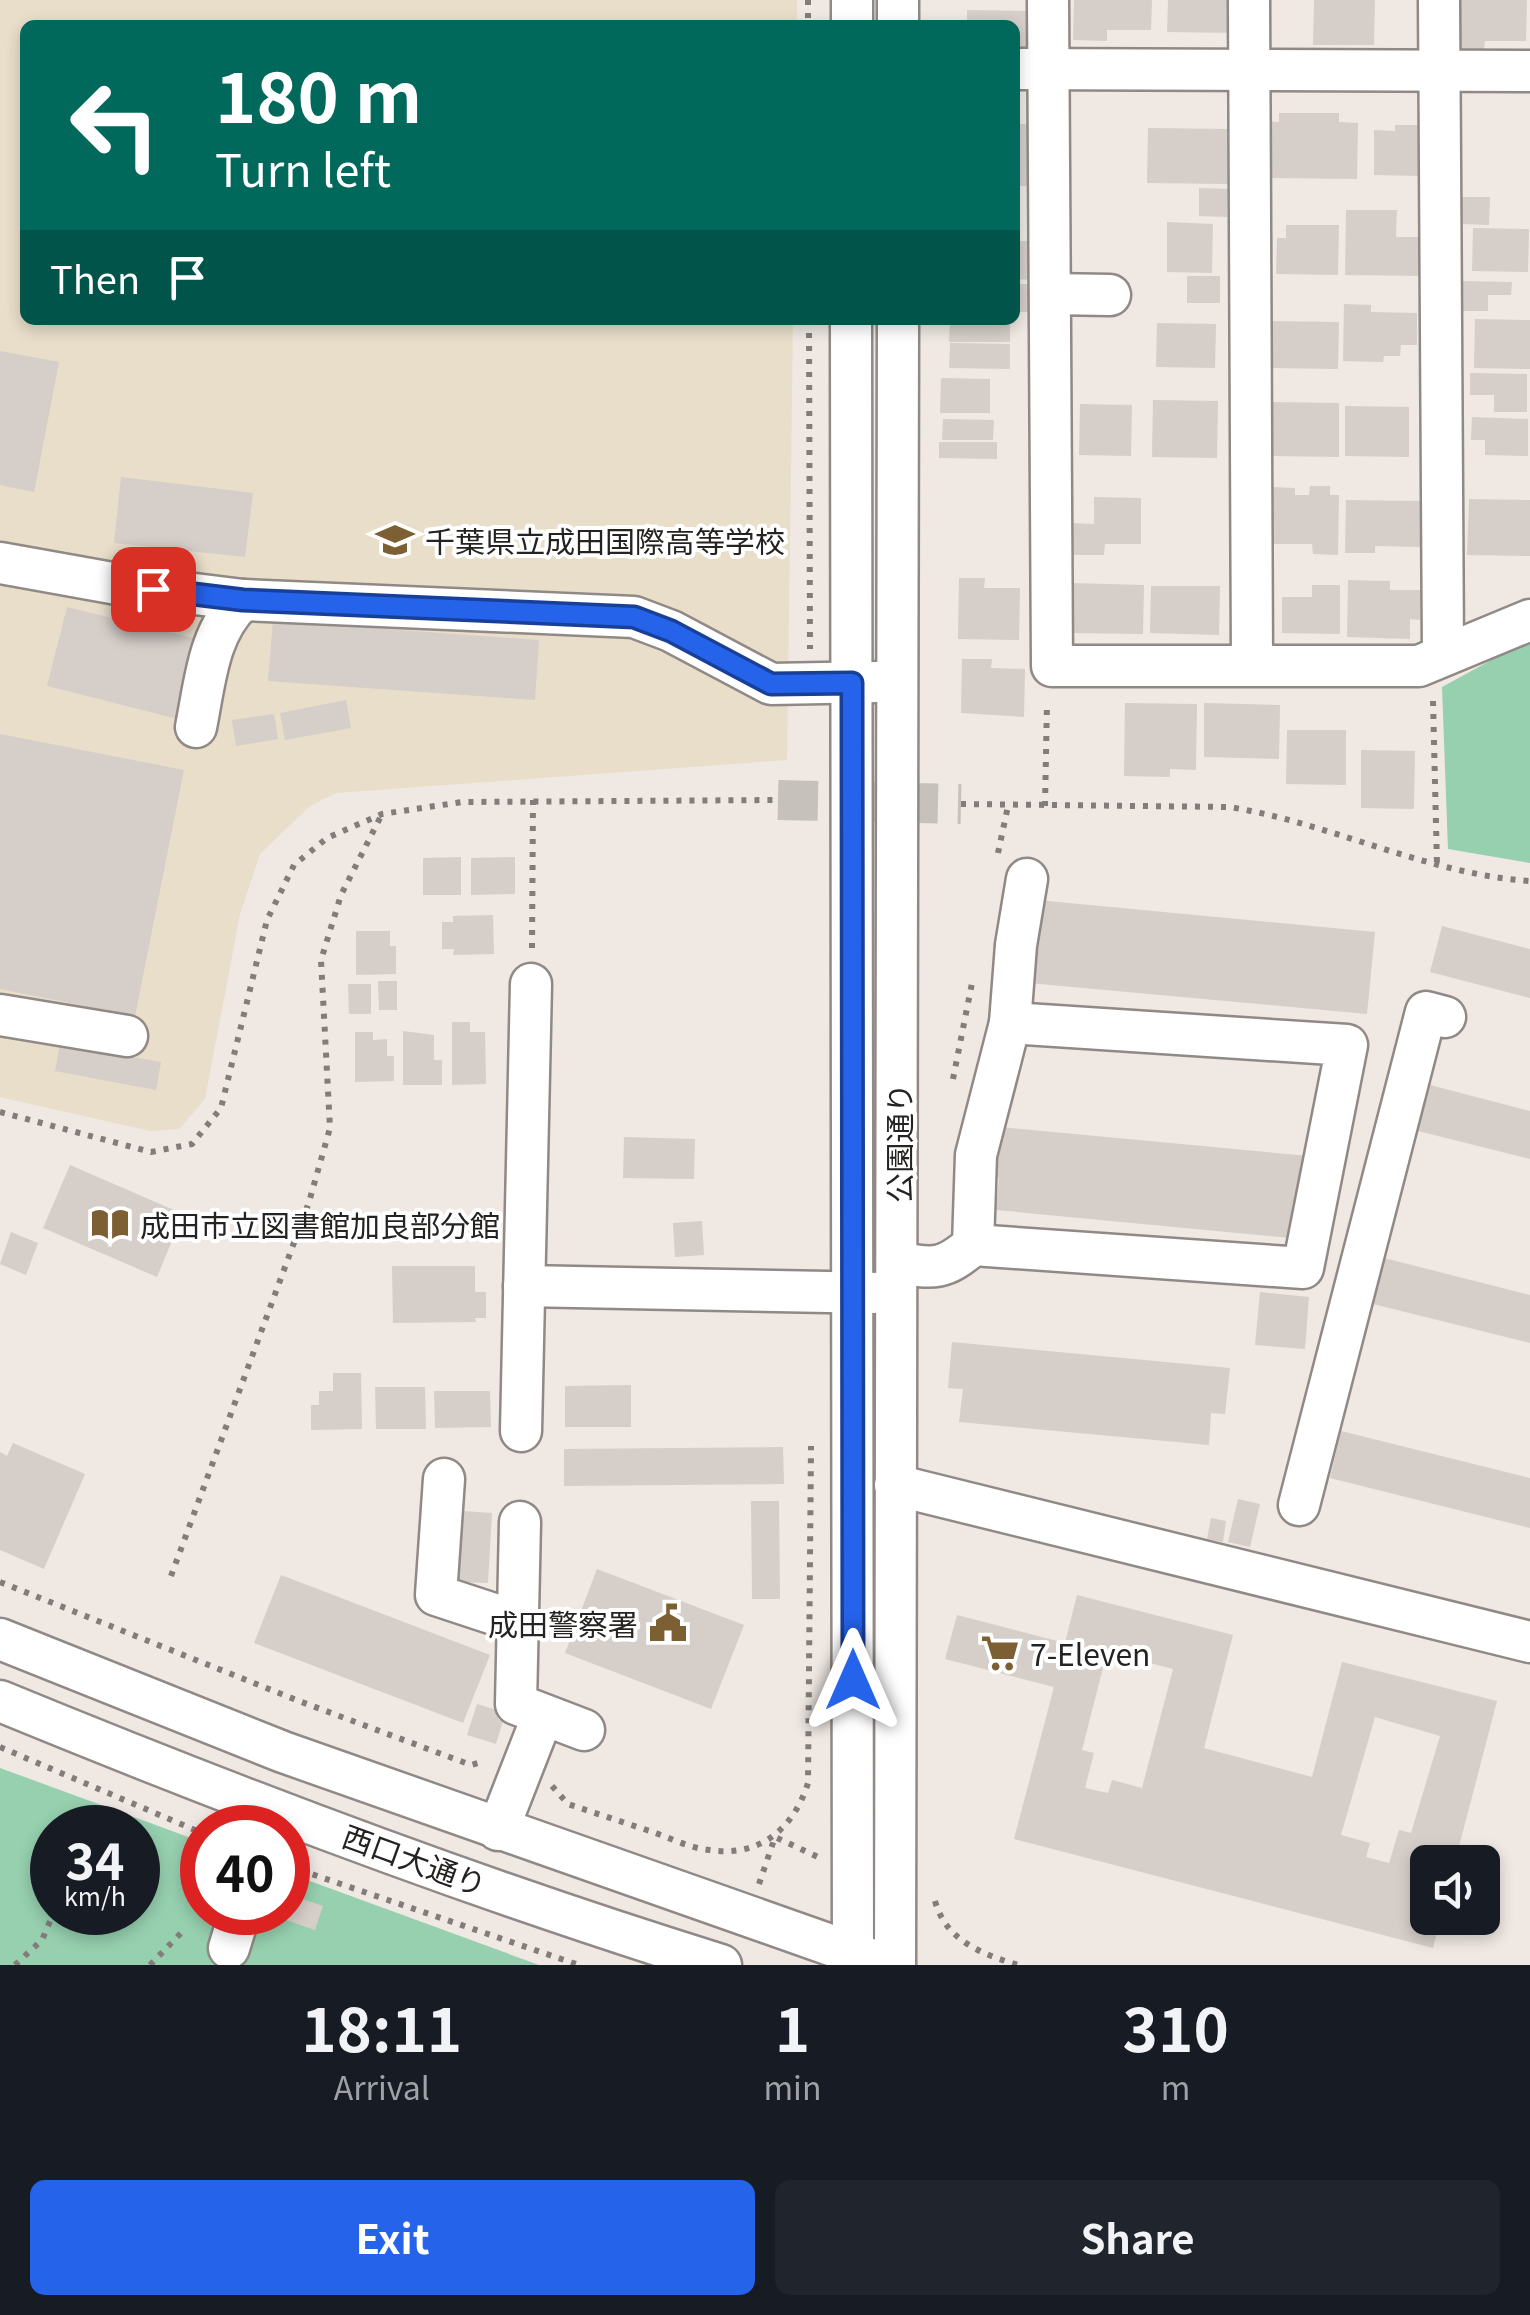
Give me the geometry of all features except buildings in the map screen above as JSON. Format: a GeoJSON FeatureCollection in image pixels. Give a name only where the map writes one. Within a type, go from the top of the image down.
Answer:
{"type":"FeatureCollection","features":[{"type":"Feature","properties":{"kind":"street"},"geometry":{"type":"LineString","coordinates":[[1048,0],[1032,69],[1050,294],[1052,666],[1418,666],[1530,620]]}},
{"type":"Feature","properties":{"kind":"street"},"geometry":{"type":"LineString","coordinates":[[1250,0],[1252,664]]}},
{"type":"Feature","properties":{"kind":"street"},"geometry":{"type":"LineString","coordinates":[[1438,657],[1440,0]]}},
{"type":"Feature","properties":{"kind":"street"},"geometry":{"type":"LineString","coordinates":[[1032,69],[1108,82],[1250,70],[1530,71]]}},
{"type":"Feature","properties":{"kind":"street"},"geometry":{"type":"LineString","coordinates":[[1050,294],[1110,295]]}},
{"type":"Feature","properties":{"kind":"street","name":"公園通り"},"geometry":{"type":"LineString","coordinates":[[851,325],[852,1292],[872,1962]]}},
{"type":"Feature","properties":{"kind":"street","name":"公園通り"},"geometry":{"type":"LineString","coordinates":[[872,1962],[896,1485],[898,325]]}},
{"type":"Feature","properties":{"kind":"street"},"geometry":{"type":"LineString","coordinates":[[0,563],[123,585],[243,600],[634,617],[671,631],[771,684],[898,682]]}},
{"type":"Feature","properties":{"kind":"street"},"geometry":{"type":"LineString","coordinates":[[196,726],[214,640],[232,610],[243,600]]}},
{"type":"Feature","properties":{"kind":"street"},"geometry":{"type":"LineString","coordinates":[[973,1245],[976,1155],[1010,1024],[1016,945],[1027,879]]}},
{"type":"Feature","properties":{"kind":"street"},"geometry":{"type":"LineString","coordinates":[[521,1431],[531,984]]}},
{"type":"Feature","properties":{"kind":"street"},"geometry":{"type":"LineString","coordinates":[[1299,1505],[1426,1012],[1445,1016]]}},
{"type":"Feature","properties":{"kind":"street"},"geometry":{"type":"LineString","coordinates":[[0,1015],[127,1036]]}},
{"type":"Feature","properties":{"kind":"street"},"geometry":{"type":"LineString","coordinates":[[524,1286],[852,1292],[952,1262],[973,1245],[1302,1268],[1347,1046],[1010,1024]]}},
{"type":"Feature","properties":{"kind":"street"},"geometry":{"type":"LineString","coordinates":[[444,1479],[436,1595],[518,1622]]}},
{"type":"Feature","properties":{"kind":"street"},"geometry":{"type":"LineString","coordinates":[[896,1485],[1530,1642]]}},
{"type":"Feature","properties":{"kind":"street"},"geometry":{"type":"LineString","coordinates":[[520,1522],[516,1704],[584,1730]]}},
{"type":"Feature","properties":{"kind":"street","name":"西口大通り"},"geometry":{"type":"LineString","coordinates":[[0,1639],[284,1752],[872,1962]]}},
{"type":"Feature","properties":{"kind":"street","name":"西口大通り"},"geometry":{"type":"LineString","coordinates":[[0,1701],[242,1805]]}},
{"type":"Feature","properties":{"kind":"street"},"geometry":{"type":"LineString","coordinates":[[498,1830],[543,1715]]}},
{"type":"Feature","properties":{"kind":"street","name":"西口大通り"},"geometry":{"type":"LineString","coordinates":[[310,1830],[722,1965]]}},
{"type":"Feature","properties":{"kind":"path"},"geometry":{"type":"LineString","coordinates":[[809,325],[810,684]]}},
{"type":"Feature","properties":{"kind":"path"},"geometry":{"type":"LineString","coordinates":[[1437,865],[1438,657]]}},
{"type":"Feature","properties":{"kind":"path"},"geometry":{"type":"LineString","coordinates":[[1044,806],[1048,676],[1052,666]]}},
{"type":"Feature","properties":{"kind":"path"},"geometry":{"type":"LineString","coordinates":[[531,984],[534,799]]}},
{"type":"Feature","properties":{"kind":"path"},"geometry":{"type":"LineString","coordinates":[[0,1112],[151,1152],[192,1144],[221,1108],[267,920],[294,865],[327,838],[382,814],[462,802],[534,799],[778,800]]}},
{"type":"Feature","properties":{"kind":"path"},"geometry":{"type":"LineString","coordinates":[[961,804],[1228,807],[1263,812],[1437,865],[1530,880]]}},
{"type":"Feature","properties":{"kind":"path"},"geometry":{"type":"LineString","coordinates":[[171,1576],[309,1202],[330,1128],[321,960],[341,895],[382,814]]}},
{"type":"Feature","properties":{"kind":"path"},"geometry":{"type":"LineString","coordinates":[[554,1786],[568,1804],[710,1851],[744,1848],[775,1837],[788,1824],[800,1807],[808,1782],[811,1432]]}},
{"type":"Feature","properties":{"kind":"path"},"geometry":{"type":"LineString","coordinates":[[0,1582],[471,1765],[486,1760]]}},
{"type":"Feature","properties":{"kind":"path"},"geometry":{"type":"LineString","coordinates":[[0,1747],[180,1824]]}},
{"type":"Feature","properties":{"kind":"path"},"geometry":{"type":"LineString","coordinates":[[310,1873],[579,1965]]}},
{"type":"Feature","properties":{"kind":"path"},"geometry":{"type":"LineString","coordinates":[[150,1965],[180,1934]]}},
{"type":"Feature","properties":{"kind":"path"},"geometry":{"type":"LineString","coordinates":[[14,1965],[44,1935]]}},
{"type":"Feature","properties":{"kind":"shaded area","name":"千葉県立成田国際高等学校"},"geometry":{"type":"Polygon","coordinates":[[[0,0],[797,0],[797,20],[20,20],[20,325],[793,325],[787,760],[336,793],[310,806],[260,854],[240,914],[205,1099],[179,1129],[150,1131],[0,1097],[0,0]]]}},
{"type":"Feature","properties":{"kind":"green space"},"geometry":{"type":"Polygon","coordinates":[[[1530,639],[1530,863],[1448,849],[1442,687],[1530,639]]]}},
{"type":"Feature","properties":{"kind":"green space"},"geometry":{"type":"Polygon","coordinates":[[[0,1768],[101,1805],[30,1805],[30,1935],[160,1935],[160,1827],[180,1834],[180,1935],[310,1935],[310,1881],[539,1965],[0,1965],[0,1768]]]}},
{"type":"Feature","properties":{"kind":"tunnel"},"geometry":{"type":"LineString","coordinates":[[778,800],[961,804]]}},
{"type":"Feature","properties":{"kind":"place","name":"千葉県立成田国際高等学校"},"geometry":{"type":"Point","coordinates":[395,540]}},
{"type":"Feature","properties":{"kind":"place","name":"成田市立図書館加良部分館"},"geometry":{"type":"Point","coordinates":[110,1224]}},
{"type":"Feature","properties":{"kind":"place","name":"成田警察署"},"geometry":{"type":"Point","coordinates":[668,1623]}},
{"type":"Feature","properties":{"kind":"place","name":"7-Eleven"},"geometry":{"type":"Point","coordinates":[1000,1653]}},
{"type":"Feature","properties":{"kind":"route"},"geometry":{"type":"LineString","coordinates":[[153,589],[243,600],[634,617],[671,631],[771,684],[852,683],[853,1680]]}}]}
